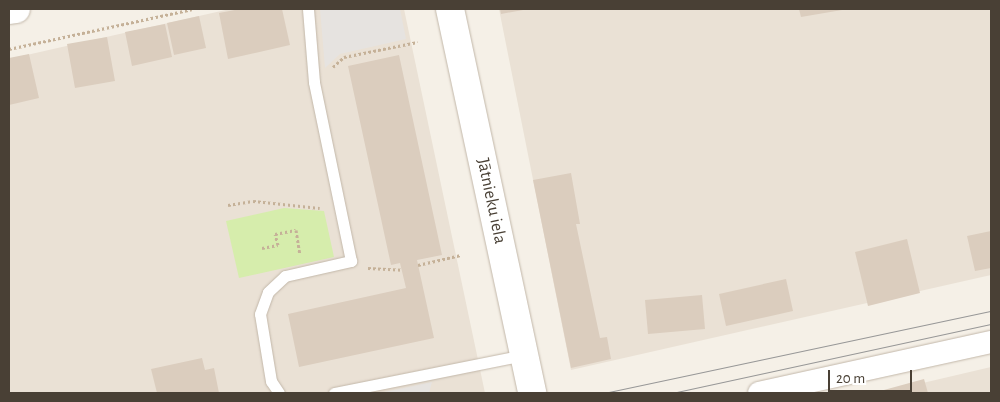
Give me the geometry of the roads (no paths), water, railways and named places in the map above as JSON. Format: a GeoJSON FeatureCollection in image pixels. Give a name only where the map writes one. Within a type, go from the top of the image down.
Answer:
{"type":"FeatureCollection","features":[{"type":"Feature","properties":{"kind":"street"},"geometry":{"type":"LineString","coordinates":[[9,10],[16,9]]}},
{"type":"Feature","properties":{"kind":"street","name":"Jātnieku iela"},"geometry":{"type":"LineString","coordinates":[[450,9],[532,393]]}},
{"type":"Feature","properties":{"kind":"street"},"geometry":{"type":"LineString","coordinates":[[759,393],[991,342]]}},
{"type":"Feature","properties":{"kind":"lane"},"geometry":{"type":"LineString","coordinates":[[279,393],[271,381],[260,314],[268,292],[285,276],[351,260],[314,82],[308,9]]}},
{"type":"Feature","properties":{"kind":"lane"},"geometry":{"type":"LineString","coordinates":[[334,393],[524,355]]}},
{"type":"Feature","properties":{"kind":"tram line"},"geometry":{"type":"LineString","coordinates":[[604,393],[991,311]]}},
{"type":"Feature","properties":{"kind":"tram line"},"geometry":{"type":"LineString","coordinates":[[672,393],[991,324]]}}]}
